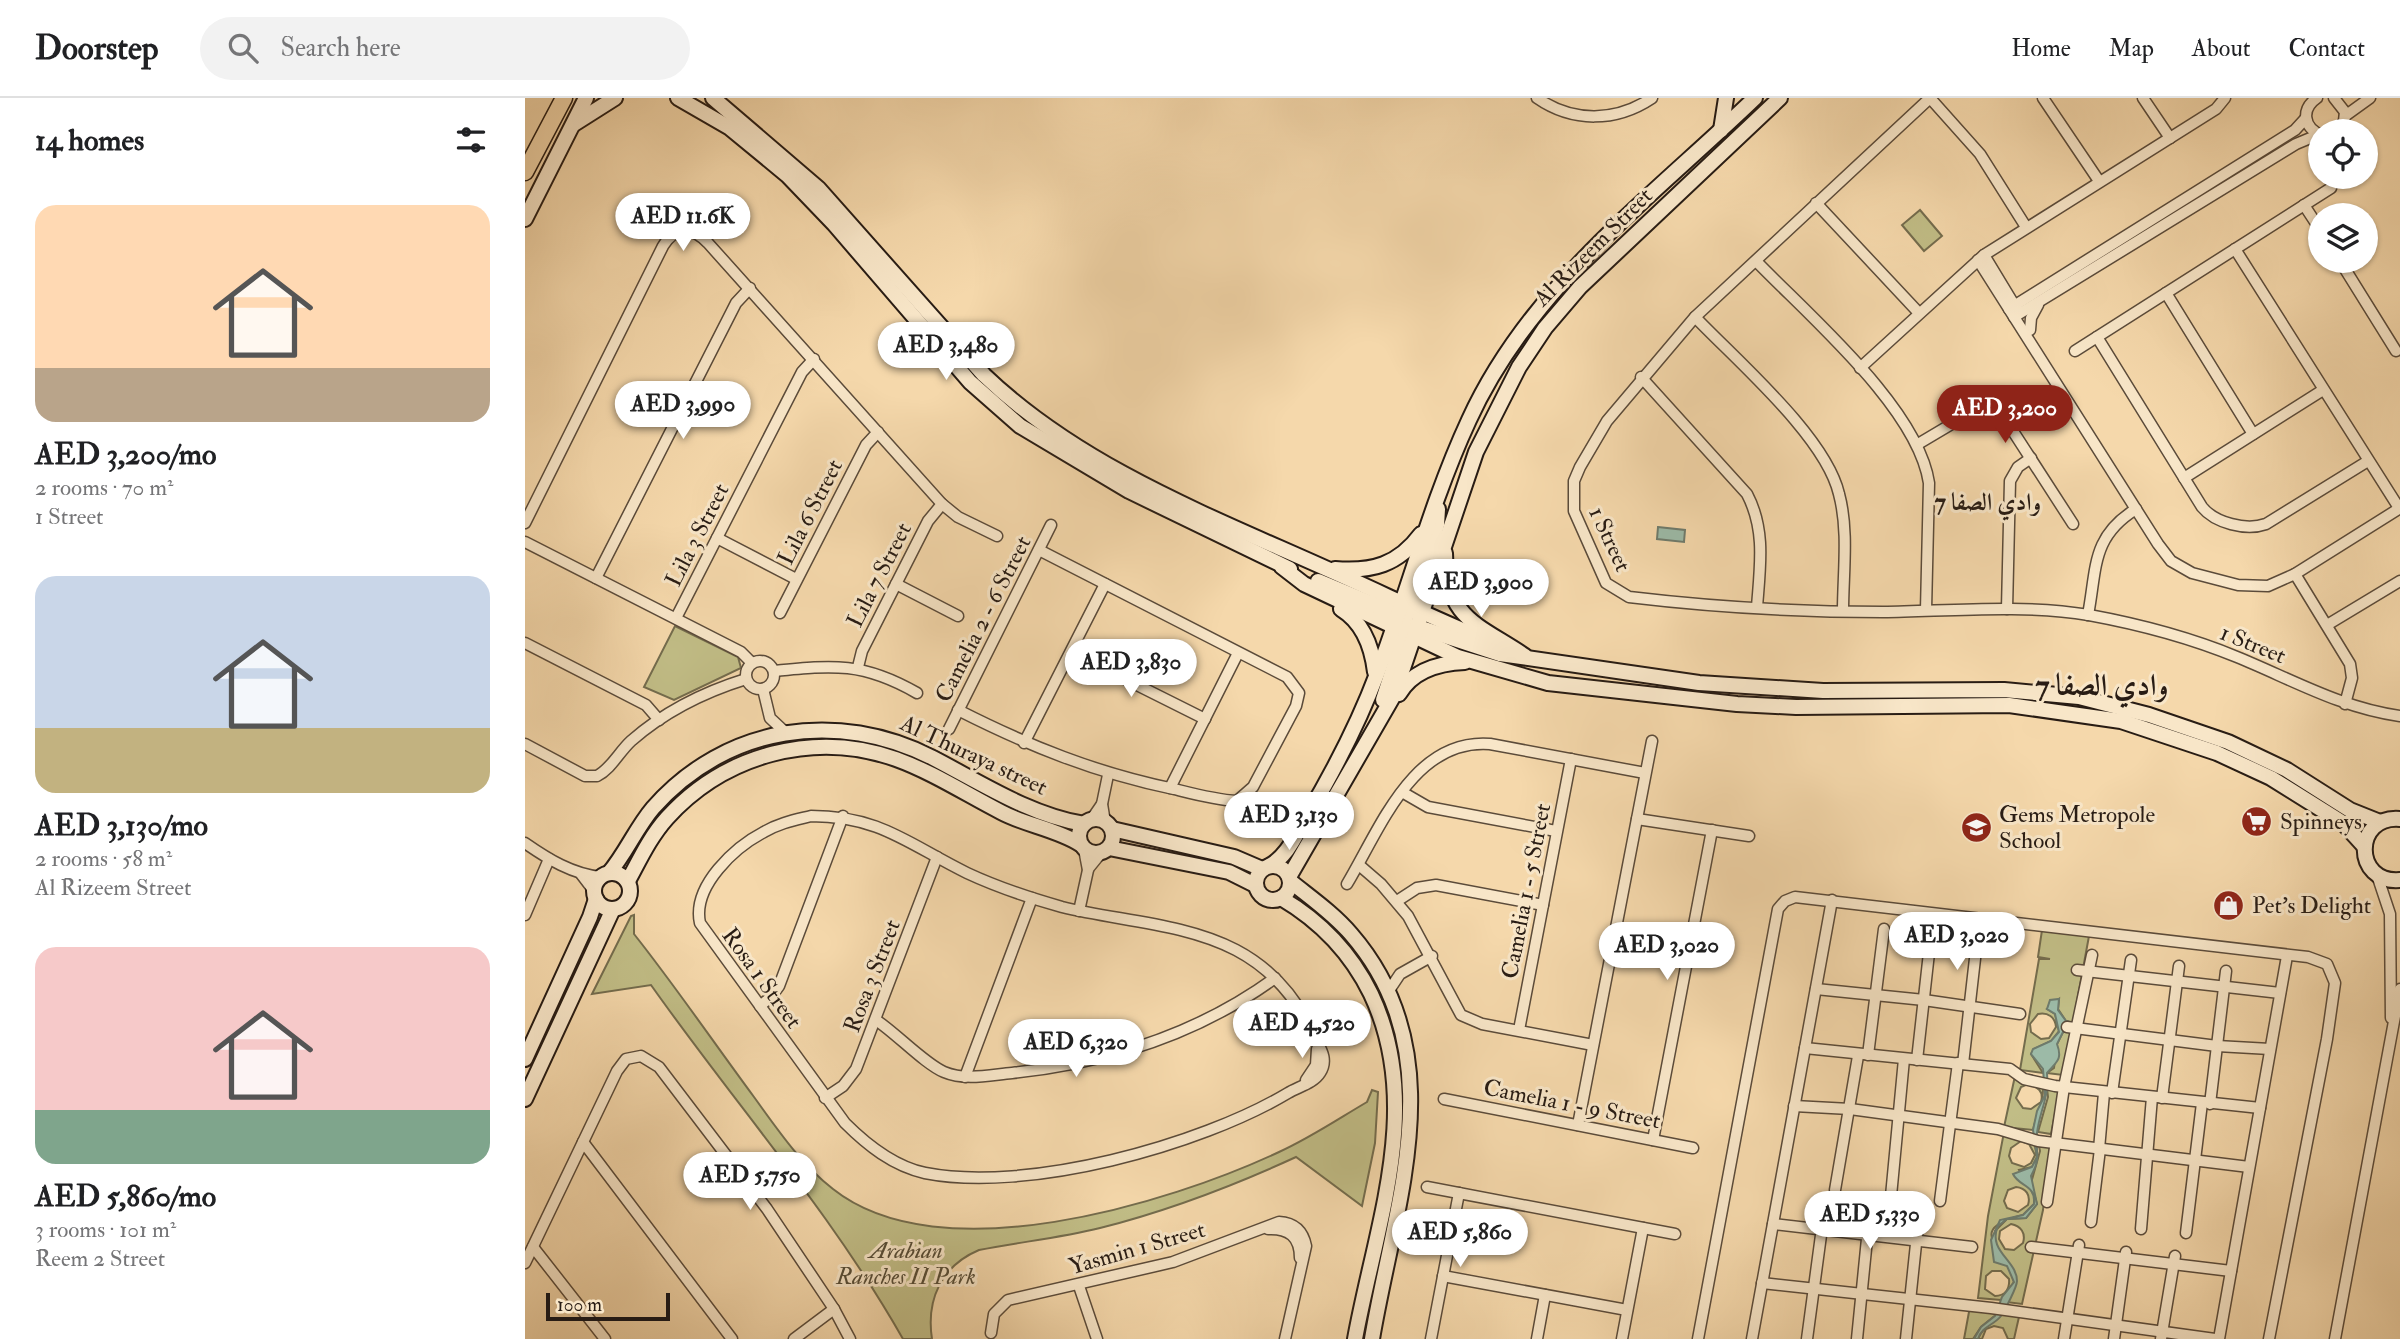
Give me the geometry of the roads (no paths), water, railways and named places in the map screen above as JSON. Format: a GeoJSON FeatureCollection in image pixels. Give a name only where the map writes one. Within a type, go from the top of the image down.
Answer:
{"type":"FeatureCollection","features":[{"type":"Feature","properties":{"kind":"main road"},"geometry":{"type":"LineString","coordinates":[[525,172],[564,98]]}},
{"type":"Feature","properties":{"kind":"street"},"geometry":{"type":"LineString","coordinates":[[525,219],[586,98]]}},
{"type":"Feature","properties":{"kind":"street"},"geometry":{"type":"LineString","coordinates":[[571,127],[615,98]]}},
{"type":"Feature","properties":{"kind":"street"},"geometry":{"type":"LineString","coordinates":[[678,98],[734,123]]}},
{"type":"Feature","properties":{"kind":"street"},"geometry":{"type":"LineString","coordinates":[[691,98],[734,123],[818,188],[970,360],[1031,416],[1056,435],[1202,514],[1327,569],[1470,661],[1548,683],[1737,704],[1796,707],[1978,704],[2033,707],[2094,716],[2188,742],[2271,778],[2343,822],[2364,846]]}},
{"type":"Feature","properties":{"kind":"street"},"geometry":{"type":"LineString","coordinates":[[713,98],[734,123],[812,200],[953,364],[1011,419],[1037,438],[1129,491],[1282,567],[1409,621],[1500,654],[1633,675],[1757,688],[2004,690],[2079,697],[2149,715],[2228,742],[2287,770],[2350,810],[2380,822],[2400,818]]}},
{"type":"Feature","properties":{"kind":"street"},"geometry":{"type":"LineString","coordinates":[[1537,98],[1567,113],[1599,117],[1619,113],[1652,98]]}},
{"type":"Feature","properties":{"kind":"street"},"geometry":{"type":"LineString","coordinates":[[1721,130],[1726,98]]}},
{"type":"Feature","properties":{"kind":"street","name":"1 Street"},"geometry":{"type":"LineString","coordinates":[[2026,227],[1980,154],[1930,98],[1695,317],[1641,377],[1607,421],[1574,481],[1574,511],[1601,575],[1612,589],[1629,597],[1843,611],[2007,609],[2088,615],[2196,642],[2345,704],[2400,716]]}},
{"type":"Feature","properties":{"kind":"street"},"geometry":{"type":"LineString","coordinates":[[2043,98],[2099,181]]}},
{"type":"Feature","properties":{"kind":"street"},"geometry":{"type":"LineString","coordinates":[[2143,98],[2170,138]]}},
{"type":"Feature","properties":{"kind":"street"},"geometry":{"type":"LineString","coordinates":[[1860,368],[1981,257],[2216,109],[2225,98]]}},
{"type":"Feature","properties":{"kind":"street"},"geometry":{"type":"LineString","coordinates":[[2301,98],[2308,119]]}},
{"type":"Feature","properties":{"kind":"street"},"geometry":{"type":"LineString","coordinates":[[2005,290],[2023,293],[2040,287],[2295,130],[2317,98]]}},
{"type":"Feature","properties":{"kind":"street"},"geometry":{"type":"LineString","coordinates":[[2343,119],[2370,98]]}},
{"type":"Feature","properties":{"kind":"street"},"geometry":{"type":"LineString","coordinates":[[2338,99],[2345,116]]}},
{"type":"Feature","properties":{"kind":"street","name":"Al Rizeem Street"},"geometry":{"type":"LineString","coordinates":[[1409,621],[1426,526],[1481,396],[1534,313],[1574,268],[1721,130],[1763,101]]}},
{"type":"Feature","properties":{"kind":"street","name":"Al Rizeem Street"},"geometry":{"type":"LineString","coordinates":[[1325,799],[1376,676],[1409,621],[1445,543],[1486,428],[1519,366],[1545,328],[1586,281],[1763,101]]}},
{"type":"Feature","properties":{"kind":"street"},"geometry":{"type":"LineString","coordinates":[[2014,312],[2042,301],[2285,151],[2308,140]]}},
{"type":"Feature","properties":{"kind":"street"},"geometry":{"type":"LineString","coordinates":[[2075,351],[2329,189]]}},
{"type":"Feature","properties":{"kind":"street"},"geometry":{"type":"LineString","coordinates":[[1817,202],[1919,312]]}},
{"type":"Feature","properties":{"kind":"street"},"geometry":{"type":"LineString","coordinates":[[2304,205],[2308,211]]}},
{"type":"Feature","properties":{"kind":"street"},"geometry":{"type":"LineString","coordinates":[[525,523],[657,257],[670,236],[680,231],[698,233],[708,243],[941,504],[958,517],[997,536]]}},
{"type":"Feature","properties":{"kind":"street"},"geometry":{"type":"LineString","coordinates":[[1981,257],[2136,509],[2171,561],[2192,573],[2253,587],[2268,586],[2295,574],[2399,508],[2235,249]]}},
{"type":"Feature","properties":{"kind":"street"},"geometry":{"type":"LineString","coordinates":[[1981,257],[2005,290],[2014,312],[2030,330],[2051,366],[2053,376]]}},
{"type":"Feature","properties":{"kind":"street"},"geometry":{"type":"LineString","coordinates":[[1756,261],[1860,368],[1890,402],[1918,444],[1926,463],[1929,483],[1926,610]]}},
{"type":"Feature","properties":{"kind":"street"},"geometry":{"type":"LineString","coordinates":[[2347,273],[2396,351]]}},
{"type":"Feature","properties":{"kind":"street"},"geometry":{"type":"LineString","coordinates":[[2014,312],[2040,287]]}},
{"type":"Feature","properties":{"kind":"street"},"geometry":{"type":"LineString","coordinates":[[596,578],[736,303],[750,288]]}},
{"type":"Feature","properties":{"kind":"street"},"geometry":{"type":"LineString","coordinates":[[2167,293],[2253,434]]}},
{"type":"Feature","properties":{"kind":"street"},"geometry":{"type":"LineString","coordinates":[[2030,330],[2031,318],[2042,301]]}},
{"type":"Feature","properties":{"kind":"street"},"geometry":{"type":"LineString","coordinates":[[1695,317],[1805,431],[1826,460],[1843,509],[1843,611]]}},
{"type":"Feature","properties":{"kind":"street"},"geometry":{"type":"LineString","coordinates":[[2097,337],[2201,507],[2211,516],[2240,526],[2257,527],[2368,461]]}},
{"type":"Feature","properties":{"kind":"street","name":"Lila 3 Street"},"geometry":{"type":"LineString","coordinates":[[676,618],[802,372],[814,359]]}},
{"type":"Feature","properties":{"kind":"street"},"geometry":{"type":"LineString","coordinates":[[1641,377],[1735,477],[1753,505],[1761,539],[1757,607]]}},
{"type":"Feature","properties":{"kind":"street"},"geometry":{"type":"LineString","coordinates":[[2184,478],[2323,390]]}},
{"type":"Feature","properties":{"kind":"street"},"geometry":{"type":"LineString","coordinates":[[1918,444],[1982,406],[1993,405],[2002,411],[2073,524]]}},
{"type":"Feature","properties":{"kind":"street","name":"Lila 6 Street"},"geometry":{"type":"LineString","coordinates":[[780,613],[868,441],[878,432]]}},
{"type":"Feature","properties":{"kind":"street"},"geometry":{"type":"LineString","coordinates":[[2007,609],[2010,481],[2018,467],[2031,458]]}},
{"type":"Feature","properties":{"kind":"street"},"geometry":{"type":"LineString","coordinates":[[1383,716],[1383,696],[1409,621],[1437,525],[1438,497]]}},
{"type":"Feature","properties":{"kind":"street","name":"Lila 7 Street"},"geometry":{"type":"LineString","coordinates":[[858,667],[862,651],[930,517],[941,504]]}},
{"type":"Feature","properties":{"kind":"street"},"geometry":{"type":"LineString","coordinates":[[2088,615],[2104,536],[2117,522],[2136,509]]}},
{"type":"Feature","properties":{"kind":"street","name":"Camelia 2 - 6 Street"},"geometry":{"type":"LineString","coordinates":[[949,729],[1051,525]]}},
{"type":"Feature","properties":{"kind":"street"},"geometry":{"type":"LineString","coordinates":[[1327,569],[1364,570],[1385,566],[1408,550],[1426,526]]}},
{"type":"Feature","properties":{"kind":"street"},"geometry":{"type":"LineString","coordinates":[[717,538],[796,579]]}},
{"type":"Feature","properties":{"kind":"street"},"geometry":{"type":"LineString","coordinates":[[525,542],[744,654],[753,663],[768,663],[774,671],[771,684],[763,689],[755,688],[746,679]]}},
{"type":"Feature","properties":{"kind":"street"},"geometry":{"type":"LineString","coordinates":[[1445,543],[1447,579],[1460,609],[1482,632],[1526,657]]}},
{"type":"Feature","properties":{"kind":"street"},"geometry":{"type":"LineString","coordinates":[[958,710],[1024,743],[1108,775],[1241,800],[1253,787],[1296,706],[1299,693],[1297,686],[1287,677],[1039,550]]}},
{"type":"Feature","properties":{"kind":"street"},"geometry":{"type":"LineString","coordinates":[[1282,567],[1294,584],[1355,621],[1371,650],[1376,676]]}},
{"type":"Feature","properties":{"kind":"street"},"geometry":{"type":"LineString","coordinates":[[2295,574],[2350,664],[2352,678],[2345,704]]}},
{"type":"Feature","properties":{"kind":"street"},"geometry":{"type":"LineString","coordinates":[[2327,625],[2399,583]]}},
{"type":"Feature","properties":{"kind":"street"},"geometry":{"type":"LineString","coordinates":[[896,584],[958,616]]}},
{"type":"Feature","properties":{"kind":"street"},"geometry":{"type":"LineString","coordinates":[[1024,743],[1105,584]]}},
{"type":"Feature","properties":{"kind":"street"},"geometry":{"type":"LineString","coordinates":[[525,643],[646,705],[659,720]]}},
{"type":"Feature","properties":{"kind":"street"},"geometry":{"type":"LineString","coordinates":[[1071,652],[1205,719]]}},
{"type":"Feature","properties":{"kind":"street"},"geometry":{"type":"LineString","coordinates":[[1170,788],[1238,653]]}},
{"type":"Feature","properties":{"kind":"street"},"geometry":{"type":"LineString","coordinates":[[1383,716],[1416,675],[1442,664],[1470,661]]}},
{"type":"Feature","properties":{"kind":"street"},"geometry":{"type":"LineString","coordinates":[[746,679],[747,670],[753,663]]}},
{"type":"Feature","properties":{"kind":"street"},"geometry":{"type":"LineString","coordinates":[[774,671],[858,667],[891,678],[917,693]]}},
{"type":"Feature","properties":{"kind":"street"},"geometry":{"type":"LineString","coordinates":[[525,744],[593,777],[601,774],[631,741],[659,720],[699,697],[746,679]]}},
{"type":"Feature","properties":{"kind":"street"},"geometry":{"type":"LineString","coordinates":[[763,689],[770,718],[763,738]]}},
{"type":"Feature","properties":{"kind":"street","name":"Al Rizeem Street"},"geometry":{"type":"LineString","coordinates":[[1290,879],[1312,822],[1325,799],[1383,716]]}},
{"type":"Feature","properties":{"kind":"street"},"geometry":{"type":"LineString","coordinates":[[770,718],[786,733]]}},
{"type":"Feature","properties":{"kind":"street","name":"Al Thuraya street"},"geometry":{"type":"LineString","coordinates":[[525,1059],[590,918],[600,885],[643,821],[675,787],[697,769],[763,738],[786,733],[838,729],[879,737],[916,750],[1016,801],[1234,857],[1266,868]]}},
{"type":"Feature","properties":{"kind":"street"},"geometry":{"type":"LineString","coordinates":[[1578,1125],[1652,741]]}},
{"type":"Feature","properties":{"kind":"street"},"geometry":{"type":"LineString","coordinates":[[1347,884],[1419,768],[1438,755],[1461,746],[1490,744],[1645,773]]}},
{"type":"Feature","properties":{"kind":"street","name":"Al Thuraya street"},"geometry":{"type":"LineString","coordinates":[[628,881],[651,837],[685,800],[702,787],[751,761],[815,746],[853,748],[902,761],[1008,816],[1082,846]]}},
{"type":"Feature","properties":{"kind":"street","name":"Camelia 1 - 5 Street"},"geometry":{"type":"LineString","coordinates":[[1519,1030],[1571,759]]}},
{"type":"Feature","properties":{"kind":"street"},"geometry":{"type":"LineString","coordinates":[[1098,824],[1108,775]]}},
{"type":"Feature","properties":{"kind":"street"},"geometry":{"type":"LineString","coordinates":[[1402,792],[1428,807],[1556,831]]}},
{"type":"Feature","properties":{"kind":"street","name":"Rosa 1 Street"},"geometry":{"type":"LineString","coordinates":[[811,816],[843,816],[884,828],[937,857],[983,880],[1031,898],[1215,940],[1247,956],[1276,978],[1300,1010],[1315,1039],[1316,1065],[1299,1086],[1220,1125],[1128,1156],[1034,1173],[964,1178],[921,1172],[879,1153],[845,1123],[825,1098],[704,931],[698,915],[703,895],[732,855],[763,832],[811,816]]}},
{"type":"Feature","properties":{"kind":"street"},"geometry":{"type":"LineString","coordinates":[[760,1006],[779,986],[843,816]]}},
{"type":"Feature","properties":{"kind":"street"},"geometry":{"type":"LineString","coordinates":[[1637,818],[1749,835]]}},
{"type":"Feature","properties":{"kind":"street","name":"Al Rizeem Street"},"geometry":{"type":"LineString","coordinates":[[1266,868],[1281,859],[1312,822]]}},
{"type":"Feature","properties":{"kind":"street"},"geometry":{"type":"LineString","coordinates":[[2380,822],[2367,835],[2364,846],[2367,863],[2377,875],[2390,914],[2392,1022]]}},
{"type":"Feature","properties":{"kind":"street"},"geometry":{"type":"LineString","coordinates":[[1079,911],[1088,870],[1079,833],[1098,824]]}},
{"type":"Feature","properties":{"kind":"street"},"geometry":{"type":"LineString","coordinates":[[1088,870],[1113,837],[1098,824]]}},
{"type":"Feature","properties":{"kind":"street"},"geometry":{"type":"LineString","coordinates":[[1653,1140],[1712,830]]}},
{"type":"Feature","properties":{"kind":"street"},"geometry":{"type":"LineString","coordinates":[[525,843],[549,859],[600,885]]}},
{"type":"Feature","properties":{"kind":"street"},"geometry":{"type":"LineString","coordinates":[[1082,846],[1094,854],[1105,850],[1229,872],[1255,885],[1264,898],[1281,898],[1308,915],[1350,958],[1378,1010],[1393,1062],[1396,1120],[1355,1339]]}},
{"type":"Feature","properties":{"kind":"street","name":"Rosa 3 Street"},"geometry":{"type":"LineString","coordinates":[[825,1098],[851,1078],[876,1020],[937,857]]}},
{"type":"Feature","properties":{"kind":"street"},"geometry":{"type":"LineString","coordinates":[[525,915],[549,859]]}},
{"type":"Feature","properties":{"kind":"street"},"geometry":{"type":"LineString","coordinates":[[1359,864],[1397,901],[1432,956],[1461,1015],[1482,1024],[1593,1045]]}},
{"type":"Feature","properties":{"kind":"street"},"geometry":{"type":"LineString","coordinates":[[1255,885],[1266,868],[1281,868],[1351,934],[1376,969],[1388,992],[1409,1058],[1412,1103],[1404,1178],[1372,1339]]}},
{"type":"Feature","properties":{"kind":"street"},"geometry":{"type":"LineString","coordinates":[[525,1099],[613,909],[629,899],[628,881],[619,874],[600,885]]}},
{"type":"Feature","properties":{"kind":"street"},"geometry":{"type":"LineString","coordinates":[[2377,875],[2400,880]]}},
{"type":"Feature","properties":{"kind":"street"},"geometry":{"type":"LineString","coordinates":[[1281,898],[1287,893],[1290,879]]}},
{"type":"Feature","properties":{"kind":"street"},"geometry":{"type":"LineString","coordinates":[[600,885],[603,907],[613,909]]}},
{"type":"Feature","properties":{"kind":"street"},"geometry":{"type":"LineString","coordinates":[[1397,901],[1417,888],[1436,885],[1543,905]]}},
{"type":"Feature","properties":{"kind":"street"},"geometry":{"type":"LineString","coordinates":[[1698,1339],[1778,909],[1795,897],[2318,959],[2327,964],[2335,983],[2269,1339]]}},
{"type":"Feature","properties":{"kind":"street"},"geometry":{"type":"LineString","coordinates":[[965,1077],[1031,898]]}},
{"type":"Feature","properties":{"kind":"street"},"geometry":{"type":"LineString","coordinates":[[1752,1339],[1832,900]]}},
{"type":"Feature","properties":{"kind":"street"},"geometry":{"type":"LineString","coordinates":[[1835,1190],[1876,995],[1884,929]]}},
{"type":"Feature","properties":{"kind":"street"},"geometry":{"type":"LineString","coordinates":[[1917,1060],[1931,935]]}},
{"type":"Feature","properties":{"kind":"street"},"geometry":{"type":"LineString","coordinates":[[1940,1202],[1977,941]]}},
{"type":"Feature","properties":{"kind":"street"},"geometry":{"type":"LineString","coordinates":[[2047,1202],[2071,1028],[2083,971],[2092,955]]}},
{"type":"Feature","properties":{"kind":"street"},"geometry":{"type":"LineString","coordinates":[[1376,969],[1391,972],[1406,970],[1432,956]]}},
{"type":"Feature","properties":{"kind":"street"},"geometry":{"type":"LineString","coordinates":[[1762,1283],[2067,1318],[2161,1335],[2217,1339],[2287,956]]}},
{"type":"Feature","properties":{"kind":"street"},"geometry":{"type":"LineString","coordinates":[[2091,1222],[2099,1149],[2121,1034],[2131,960]]}},
{"type":"Feature","properties":{"kind":"street"},"geometry":{"type":"LineString","coordinates":[[2141,1229],[2147,1154],[2169,1041],[2179,966]]}},
{"type":"Feature","properties":{"kind":"street"},"geometry":{"type":"LineString","coordinates":[[1388,992],[1406,970]]}},
{"type":"Feature","properties":{"kind":"street"},"geometry":{"type":"LineString","coordinates":[[2083,971],[2177,984],[2280,993]]}},
{"type":"Feature","properties":{"kind":"street"},"geometry":{"type":"LineString","coordinates":[[2186,1233],[2195,1160],[2217,1046],[2226,971]]}},
{"type":"Feature","properties":{"kind":"street"},"geometry":{"type":"LineString","coordinates":[[876,1020],[902,1038],[933,1067],[965,1077],[1040,1070],[1113,1055],[1202,1022],[1243,1002],[1276,978]]}},
{"type":"Feature","properties":{"kind":"street"},"geometry":{"type":"LineString","coordinates":[[1816,989],[1924,1000],[2020,1014]]}},
{"type":"Feature","properties":{"kind":"street"},"geometry":{"type":"LineString","coordinates":[[2335,1339],[2400,989]]}},
{"type":"Feature","properties":{"kind":"street"},"geometry":{"type":"LineString","coordinates":[[2071,1028],[2169,1041],[2270,1049]]}},
{"type":"Feature","properties":{"kind":"street"},"geometry":{"type":"LineString","coordinates":[[1805,1048],[2010,1069],[2029,1080],[2064,1087],[2260,1108]]}},
{"type":"Feature","properties":{"kind":"street"},"geometry":{"type":"LineString","coordinates":[[525,1263],[621,1064],[633,1056],[648,1058],[665,1076],[767,1209],[834,1309],[850,1339]]}},
{"type":"Feature","properties":{"kind":"street"},"geometry":{"type":"LineString","coordinates":[[1891,1196],[1905,1059]]}},
{"type":"Feature","properties":{"kind":"street","name":"Camelia 1 - 9 Street"},"geometry":{"type":"LineString","coordinates":[[1444,1099],[1693,1148]]}},
{"type":"Feature","properties":{"kind":"street"},"geometry":{"type":"LineString","coordinates":[[1794,1106],[1850,1109],[1998,1129],[2038,1141],[2249,1167]]}},
{"type":"Feature","properties":{"kind":"street"},"geometry":{"type":"LineString","coordinates":[[583,1142],[731,1339]]}},
{"type":"Feature","properties":{"kind":"street"},"geometry":{"type":"LineString","coordinates":[[1427,1187],[1675,1234]]}},
{"type":"Feature","properties":{"kind":"street"},"geometry":{"type":"LineString","coordinates":[[1431,1339],[1459,1193]]}},
{"type":"Feature","properties":{"kind":"street"},"geometry":{"type":"LineString","coordinates":[[1807,1339],[1824,1213]]}},
{"type":"Feature","properties":{"kind":"street"},"geometry":{"type":"LineString","coordinates":[[1857,1339],[1869,1219]]}},
{"type":"Feature","properties":{"kind":"street"},"geometry":{"type":"LineString","coordinates":[[1773,1224],[1972,1247]]}},
{"type":"Feature","properties":{"kind":"street"},"geometry":{"type":"LineString","coordinates":[[1906,1339],[1918,1225]]}},
{"type":"Feature","properties":{"kind":"street"},"geometry":{"type":"LineString","coordinates":[[1622,1339],[1643,1228]]}},
{"type":"Feature","properties":{"kind":"street","name":"Yasmin 1 Street"},"geometry":{"type":"LineString","coordinates":[[991,1336],[988,1319],[993,1305],[1004,1297],[1079,1286],[1173,1262],[1259,1229],[1285,1230],[1293,1235],[1300,1251],[1285,1339]]}},
{"type":"Feature","properties":{"kind":"street"},"geometry":{"type":"LineString","coordinates":[[533,1247],[605,1339]]}},
{"type":"Feature","properties":{"kind":"street"},"geometry":{"type":"LineString","coordinates":[[2031,1247],[2079,1248],[2174,1259],[2231,1271]]}},
{"type":"Feature","properties":{"kind":"street"},"geometry":{"type":"LineString","coordinates":[[2064,1339],[2079,1248]]}},
{"type":"Feature","properties":{"kind":"street"},"geometry":{"type":"LineString","coordinates":[[2114,1339],[2126,1254]]}},
{"type":"Feature","properties":{"kind":"street"},"geometry":{"type":"LineString","coordinates":[[2161,1335],[2174,1259]]}},
{"type":"Feature","properties":{"kind":"street"},"geometry":{"type":"LineString","coordinates":[[1443,1276],[1627,1310]]}},
{"type":"Feature","properties":{"kind":"street"},"geometry":{"type":"LineString","coordinates":[[1079,1286],[1097,1339]]}},
{"type":"Feature","properties":{"kind":"street"},"geometry":{"type":"LineString","coordinates":[[1537,1339],[1545,1295]]}},
{"type":"Feature","properties":{"kind":"street"},"geometry":{"type":"LineString","coordinates":[[794,1339],[834,1309]]}},
{"type":"Feature","properties":{"kind":"place","name":"Spinneys"},"geometry":{"type":"Point","coordinates":[2257,821]}},
{"type":"Feature","properties":{"kind":"place","name":"Gems Metropole School"},"geometry":{"type":"Point","coordinates":[1976,827]}},
{"type":"Feature","properties":{"kind":"place","name":"Pet's Delight"},"geometry":{"type":"Point","coordinates":[2229,905]}},
{"type":"Feature","properties":{"kind":"district","name":"وادي الصفا 7"},"geometry":{"type":"Point","coordinates":[1988,502]}},
{"type":"Feature","properties":{"kind":"district","name":"وادي الصفا 7"},"geometry":{"type":"Point","coordinates":[2102,685]}},
{"type":"Feature","properties":{"kind":"park label","name":"Arabian Ranches II Park"},"geometry":{"type":"Point","coordinates":[906,1263]}}]}
